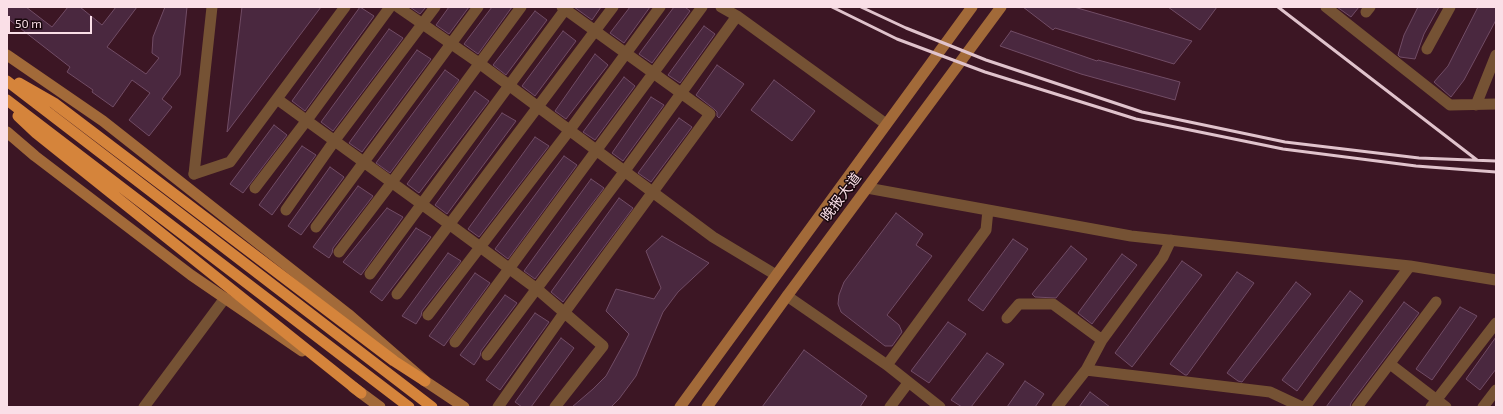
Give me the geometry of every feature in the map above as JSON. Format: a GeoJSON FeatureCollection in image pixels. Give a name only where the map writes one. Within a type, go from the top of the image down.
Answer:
{"type":"FeatureCollection","features":[{"type":"Feature","properties":{"kind":"highway"},"geometry":{"type":"LineString","coordinates":[[7,77],[54,103],[394,361],[425,381]]}},
{"type":"Feature","properties":{"kind":"highway"},"geometry":{"type":"LineString","coordinates":[[7,81],[432,407]]}},
{"type":"Feature","properties":{"kind":"highway"},"geometry":{"type":"LineString","coordinates":[[7,100],[409,407]]}},
{"type":"Feature","properties":{"kind":"highway"},"geometry":{"type":"LineString","coordinates":[[7,106],[36,133],[361,393]]}},
{"type":"Feature","properties":{"kind":"main road","name":"晚报大道"},"geometry":{"type":"LineString","coordinates":[[680,407],[972,7]]}},
{"type":"Feature","properties":{"kind":"main road","name":"晚报大道"},"geometry":{"type":"LineString","coordinates":[[707,407],[866,188],[1001,7]]}},
{"type":"Feature","properties":{"kind":"main road"},"geometry":{"type":"LineString","coordinates":[[7,55],[103,121],[348,314],[425,381],[464,407]]}},
{"type":"Feature","properties":{"kind":"main road"},"geometry":{"type":"LineString","coordinates":[[7,132],[41,160],[192,275],[380,407]]}},
{"type":"Feature","properties":{"kind":"street"},"geometry":{"type":"LineString","coordinates":[[212,7],[194,174],[230,162],[344,7]]}},
{"type":"Feature","properties":{"kind":"street"},"geometry":{"type":"LineString","coordinates":[[255,188],[390,7]]}},
{"type":"Feature","properties":{"kind":"street"},"geometry":{"type":"LineString","coordinates":[[398,7],[479,63],[713,237],[776,275]]}},
{"type":"Feature","properties":{"kind":"street"},"geometry":{"type":"LineString","coordinates":[[286,210],[335,140],[435,7]]}},
{"type":"Feature","properties":{"kind":"street"},"geometry":{"type":"LineString","coordinates":[[316,227],[478,7]]}},
{"type":"Feature","properties":{"kind":"street"},"geometry":{"type":"LineString","coordinates":[[339,252],[521,7]]}},
{"type":"Feature","properties":{"kind":"street"},"geometry":{"type":"LineString","coordinates":[[397,294],[613,7]]}},
{"type":"Feature","properties":{"kind":"street"},"geometry":{"type":"LineString","coordinates":[[428,315],[569,131],[660,7]]}},
{"type":"Feature","properties":{"kind":"street"},"geometry":{"type":"LineString","coordinates":[[455,342],[702,7]]}},
{"type":"Feature","properties":{"kind":"street"},"geometry":{"type":"LineString","coordinates":[[721,7],[737,16],[886,124]]}},
{"type":"Feature","properties":{"kind":"street"},"geometry":{"type":"LineString","coordinates":[[1326,7],[1450,106],[1496,104]]}},
{"type":"Feature","properties":{"kind":"street"},"geometry":{"type":"LineString","coordinates":[[1427,49],[1450,7]]}},
{"type":"Feature","properties":{"kind":"street"},"geometry":{"type":"LineString","coordinates":[[370,274],[565,8],[710,114],[564,313],[498,407]]}},
{"type":"Feature","properties":{"kind":"street"},"geometry":{"type":"LineString","coordinates":[[487,355],[624,172],[737,16]]}},
{"type":"Feature","properties":{"kind":"street"},"geometry":{"type":"LineString","coordinates":[[1476,105],[1496,54]]}},
{"type":"Feature","properties":{"kind":"street"},"geometry":{"type":"LineString","coordinates":[[277,99],[537,289],[603,346],[555,407]]}},
{"type":"Feature","properties":{"kind":"street"},"geometry":{"type":"LineString","coordinates":[[866,188],[1131,236],[1410,266],[1496,280]]}},
{"type":"Feature","properties":{"kind":"street"},"geometry":{"type":"LineString","coordinates":[[887,365],[986,230],[988,210]]}},
{"type":"Feature","properties":{"kind":"street"},"geometry":{"type":"LineString","coordinates":[[1057,407],[1086,370],[1102,340],[1163,257],[1171,240]]}},
{"type":"Feature","properties":{"kind":"street"},"geometry":{"type":"LineString","coordinates":[[1305,407],[1410,266]]}},
{"type":"Feature","properties":{"kind":"street"},"geometry":{"type":"LineString","coordinates":[[787,296],[887,365],[940,407]]}},
{"type":"Feature","properties":{"kind":"street"},"geometry":{"type":"LineString","coordinates":[[144,407],[225,298]]}},
{"type":"Feature","properties":{"kind":"street"},"geometry":{"type":"LineString","coordinates":[[1357,407],[1436,302]]}},
{"type":"Feature","properties":{"kind":"street"},"geometry":{"type":"LineString","coordinates":[[1007,318],[1019,304],[1053,304],[1102,340]]}},
{"type":"Feature","properties":{"kind":"street"},"geometry":{"type":"LineString","coordinates":[[1434,403],[1496,323]]}},
{"type":"Feature","properties":{"kind":"street"},"geometry":{"type":"LineString","coordinates":[[1390,364],[1434,403],[1446,407]]}},
{"type":"Feature","properties":{"kind":"street"},"geometry":{"type":"LineString","coordinates":[[1086,370],[1270,392],[1302,407]]}},
{"type":"Feature","properties":{"kind":"street"},"geometry":{"type":"LineString","coordinates":[[890,407],[908,383]]}},
{"type":"Feature","properties":{"kind":"street"},"geometry":{"type":"LineString","coordinates":[[1483,407],[1496,390]]}},
{"type":"Feature","properties":{"kind":"building"},"geometry":{"type":"Polygon","coordinates":[[[7,7],[26,7],[52,27],[68,7],[80,7],[102,25],[116,7],[137,7],[107,47],[146,74],[159,58],[152,53],[153,37],[165,7],[187,7],[180,75],[162,99],[172,107],[149,136],[129,120],[150,93],[132,80],[113,107],[92,92],[93,90],[67,72],[70,67],[7,18],[7,7]]]}},
{"type":"Feature","properties":{"kind":"building"},"geometry":{"type":"Polygon","coordinates":[[[242,7],[321,7],[227,132],[242,7]]]}},
{"type":"Feature","properties":{"kind":"building"},"geometry":{"type":"Polygon","coordinates":[[[360,7],[374,16],[305,111],[292,101],[360,7]]]}},
{"type":"Feature","properties":{"kind":"building"},"geometry":{"type":"Polygon","coordinates":[[[410,7],[426,7],[420,14],[410,7]]]}},
{"type":"Feature","properties":{"kind":"building"},"geometry":{"type":"Polygon","coordinates":[[[449,7],[469,7],[449,34],[436,25],[449,7]]]}},
{"type":"Feature","properties":{"kind":"building"},"geometry":{"type":"Polygon","coordinates":[[[492,7],[512,7],[478,54],[464,44],[492,7]]]}},
{"type":"Feature","properties":{"kind":"building"},"geometry":{"type":"Polygon","coordinates":[[[574,7],[601,7],[592,20],[574,7]]]}},
{"type":"Feature","properties":{"kind":"building"},"geometry":{"type":"Polygon","coordinates":[[[630,7],[650,7],[624,43],[610,33],[630,7]]]}},
{"type":"Feature","properties":{"kind":"building"},"geometry":{"type":"Polygon","coordinates":[[[674,7],[685,7],[690,11],[652,63],[639,54],[674,7]]]}},
{"type":"Feature","properties":{"kind":"building"},"geometry":{"type":"Polygon","coordinates":[[[1023,7],[1074,7],[1192,41],[1174,64],[1055,28],[1053,30],[1023,7]]]}},
{"type":"Feature","properties":{"kind":"building"},"geometry":{"type":"Polygon","coordinates":[[[1168,7],[1217,7],[1200,30],[1168,7]]]}},
{"type":"Feature","properties":{"kind":"building"},"geometry":{"type":"Polygon","coordinates":[[[1337,7],[1359,7],[1351,17],[1337,7]]]}},
{"type":"Feature","properties":{"kind":"building"},"geometry":{"type":"Polygon","coordinates":[[[1418,7],[1439,7],[1424,34],[1415,59],[1400,57],[1398,55],[1404,35],[1418,7]]]}},
{"type":"Feature","properties":{"kind":"building"},"geometry":{"type":"Polygon","coordinates":[[[1478,7],[1496,7],[1496,20],[1464,80],[1451,97],[1434,82],[1448,66],[1478,7]]]}},
{"type":"Feature","properties":{"kind":"building"},"geometry":{"type":"Polygon","coordinates":[[[535,11],[547,20],[506,75],[493,65],[535,11]]]}},
{"type":"Feature","properties":{"kind":"building"},"geometry":{"type":"Polygon","coordinates":[[[704,26],[715,34],[680,83],[668,75],[704,26]]]}},
{"type":"Feature","properties":{"kind":"building"},"geometry":{"type":"Polygon","coordinates":[[[389,29],[403,38],[333,131],[321,122],[389,29]]]}},
{"type":"Feature","properties":{"kind":"building"},"geometry":{"type":"Polygon","coordinates":[[[563,31],[576,41],[535,96],[522,86],[563,31]]]}},
{"type":"Feature","properties":{"kind":"building"},"geometry":{"type":"Polygon","coordinates":[[[1011,31],[1097,61],[1098,60],[1180,82],[1175,100],[1081,74],[1000,46],[1011,31]]]}},
{"type":"Feature","properties":{"kind":"building"},"geometry":{"type":"Polygon","coordinates":[[[417,50],[431,59],[362,152],[349,143],[417,50]]]}},
{"type":"Feature","properties":{"kind":"building"},"geometry":{"type":"Polygon","coordinates":[[[595,54],[608,65],[566,119],[555,111],[595,54]]]}},
{"type":"Feature","properties":{"kind":"building"},"geometry":{"type":"Polygon","coordinates":[[[717,65],[744,84],[719,118],[714,109],[696,95],[717,65]]]}},
{"type":"Feature","properties":{"kind":"building"},"geometry":{"type":"Polygon","coordinates":[[[445,70],[459,80],[390,173],[376,163],[445,70]]]}},
{"type":"Feature","properties":{"kind":"building"},"geometry":{"type":"Polygon","coordinates":[[[624,77],[635,86],[595,140],[583,132],[624,77]]]}},
{"type":"Feature","properties":{"kind":"building"},"geometry":{"type":"Polygon","coordinates":[[[774,80],[815,111],[792,141],[751,110],[774,80]]]}},
{"type":"Feature","properties":{"kind":"building"},"geometry":{"type":"Polygon","coordinates":[[[475,91],[489,101],[419,193],[407,184],[475,91]]]}},
{"type":"Feature","properties":{"kind":"building"},"geometry":{"type":"Polygon","coordinates":[[[651,97],[664,105],[623,161],[612,153],[651,97]]]}},
{"type":"Feature","properties":{"kind":"building"},"geometry":{"type":"Polygon","coordinates":[[[502,113],[516,121],[447,214],[435,205],[502,113]]]}},
{"type":"Feature","properties":{"kind":"building"},"geometry":{"type":"Polygon","coordinates":[[[679,118],[692,127],[651,182],[638,173],[679,118]]]}},
{"type":"Feature","properties":{"kind":"building"},"geometry":{"type":"Polygon","coordinates":[[[274,125],[287,135],[243,193],[230,184],[274,125]]]}},
{"type":"Feature","properties":{"kind":"building"},"geometry":{"type":"Polygon","coordinates":[[[535,137],[549,146],[479,237],[468,229],[535,137]]]}},
{"type":"Feature","properties":{"kind":"building"},"geometry":{"type":"Polygon","coordinates":[[[302,146],[316,155],[272,215],[259,205],[302,146]]]}},
{"type":"Feature","properties":{"kind":"building"},"geometry":{"type":"Polygon","coordinates":[[[564,156],[577,165],[508,259],[495,249],[564,156]]]}},
{"type":"Feature","properties":{"kind":"building"},"geometry":{"type":"Polygon","coordinates":[[[330,167],[344,177],[301,235],[288,226],[330,167]]]}},
{"type":"Feature","properties":{"kind":"building"},"geometry":{"type":"Polygon","coordinates":[[[591,179],[604,188],[535,279],[524,271],[591,179]]]}},
{"type":"Feature","properties":{"kind":"building"},"geometry":{"type":"Polygon","coordinates":[[[358,186],[373,196],[333,248],[329,258],[313,247],[358,186]]]}},
{"type":"Feature","properties":{"kind":"building"},"geometry":{"type":"Polygon","coordinates":[[[619,198],[633,208],[563,302],[551,292],[619,198]]]}},
{"type":"Feature","properties":{"kind":"building"},"geometry":{"type":"Polygon","coordinates":[[[387,208],[403,217],[361,275],[343,262],[387,208]]]}},
{"type":"Feature","properties":{"kind":"building"},"geometry":{"type":"Polygon","coordinates":[[[896,213],[923,234],[916,245],[932,256],[887,315],[899,325],[902,332],[892,346],[885,346],[841,312],[838,304],[839,295],[844,282],[896,213]]]}},
{"type":"Feature","properties":{"kind":"building"},"geometry":{"type":"Polygon","coordinates":[[[416,228],[431,237],[382,301],[370,292],[416,228]]]}},
{"type":"Feature","properties":{"kind":"building"},"geometry":{"type":"Polygon","coordinates":[[[662,236],[709,263],[678,292],[663,312],[636,376],[619,399],[611,407],[572,407],[606,376],[629,334],[606,311],[616,289],[654,299],[661,288],[646,251],[662,236]]]}},
{"type":"Feature","properties":{"kind":"building"},"geometry":{"type":"Polygon","coordinates":[[[1013,239],[1028,249],[983,311],[968,300],[1013,239]]]}},
{"type":"Feature","properties":{"kind":"building"},"geometry":{"type":"Polygon","coordinates":[[[1071,246],[1087,259],[1056,298],[1035,297],[1032,294],[1071,246]]]}},
{"type":"Feature","properties":{"kind":"building"},"geometry":{"type":"Polygon","coordinates":[[[448,253],[461,261],[422,311],[416,324],[402,316],[448,253]]]}},
{"type":"Feature","properties":{"kind":"building"},"geometry":{"type":"Polygon","coordinates":[[[1122,254],[1137,265],[1092,324],[1078,313],[1122,254]]]}},
{"type":"Feature","properties":{"kind":"building"},"geometry":{"type":"Polygon","coordinates":[[[1182,261],[1202,275],[1132,367],[1115,353],[1182,261]]]}},
{"type":"Feature","properties":{"kind":"building"},"geometry":{"type":"Polygon","coordinates":[[[1237,272],[1254,283],[1187,375],[1185,375],[1170,364],[1237,272]]]}},
{"type":"Feature","properties":{"kind":"building"},"geometry":{"type":"Polygon","coordinates":[[[475,273],[490,283],[444,346],[429,336],[475,273]]]}},
{"type":"Feature","properties":{"kind":"building"},"geometry":{"type":"Polygon","coordinates":[[[1296,282],[1311,294],[1242,382],[1238,381],[1227,373],[1296,282]]]}},
{"type":"Feature","properties":{"kind":"building"},"geometry":{"type":"Polygon","coordinates":[[[1350,291],[1363,301],[1297,391],[1282,380],[1350,291]]]}},
{"type":"Feature","properties":{"kind":"building"},"geometry":{"type":"Polygon","coordinates":[[[505,295],[517,303],[481,351],[480,356],[474,365],[460,355],[505,295]]]}},
{"type":"Feature","properties":{"kind":"building"},"geometry":{"type":"Polygon","coordinates":[[[1404,302],[1419,313],[1351,403],[1350,407],[1326,407],[1404,302]]]}},
{"type":"Feature","properties":{"kind":"building"},"geometry":{"type":"Polygon","coordinates":[[[1460,307],[1477,316],[1432,380],[1416,369],[1460,307]]]}},
{"type":"Feature","properties":{"kind":"building"},"geometry":{"type":"Polygon","coordinates":[[[535,313],[549,322],[500,390],[486,380],[535,313]]]}},
{"type":"Feature","properties":{"kind":"building"},"geometry":{"type":"Polygon","coordinates":[[[948,322],[966,334],[929,383],[911,371],[948,322]]]}},
{"type":"Feature","properties":{"kind":"building"},"geometry":{"type":"Polygon","coordinates":[[[1496,337],[1496,369],[1480,390],[1466,379],[1496,337]]]}},
{"type":"Feature","properties":{"kind":"building"},"geometry":{"type":"Polygon","coordinates":[[[561,338],[574,348],[531,407],[522,407],[515,402],[561,338]]]}},
{"type":"Feature","properties":{"kind":"building"},"geometry":{"type":"Polygon","coordinates":[[[804,350],[867,396],[860,407],[762,407],[804,350]]]}},
{"type":"Feature","properties":{"kind":"building"},"geometry":{"type":"Polygon","coordinates":[[[987,353],[1004,364],[971,407],[962,407],[951,400],[987,353]]]}},
{"type":"Feature","properties":{"kind":"building"},"geometry":{"type":"Polygon","coordinates":[[[1025,381],[1044,394],[1035,407],[1007,407],[1025,381]]]}},
{"type":"Feature","properties":{"kind":"building"},"geometry":{"type":"Polygon","coordinates":[[[1090,392],[1110,407],[1079,407],[1090,392]]]}},
{"type":"Feature","properties":{"kind":"railway"},"geometry":{"type":"LineString","coordinates":[[832,7],[897,39],[985,72],[1136,119],[1283,149],[1416,166],[1496,172]]}},
{"type":"Feature","properties":{"kind":"railway"},"geometry":{"type":"LineString","coordinates":[[861,7],[906,28],[986,60],[1142,112],[1285,142],[1419,158],[1496,161]]}},
{"type":"Feature","properties":{"kind":"railway"},"geometry":{"type":"LineString","coordinates":[[1278,7],[1477,160]]}}]}
